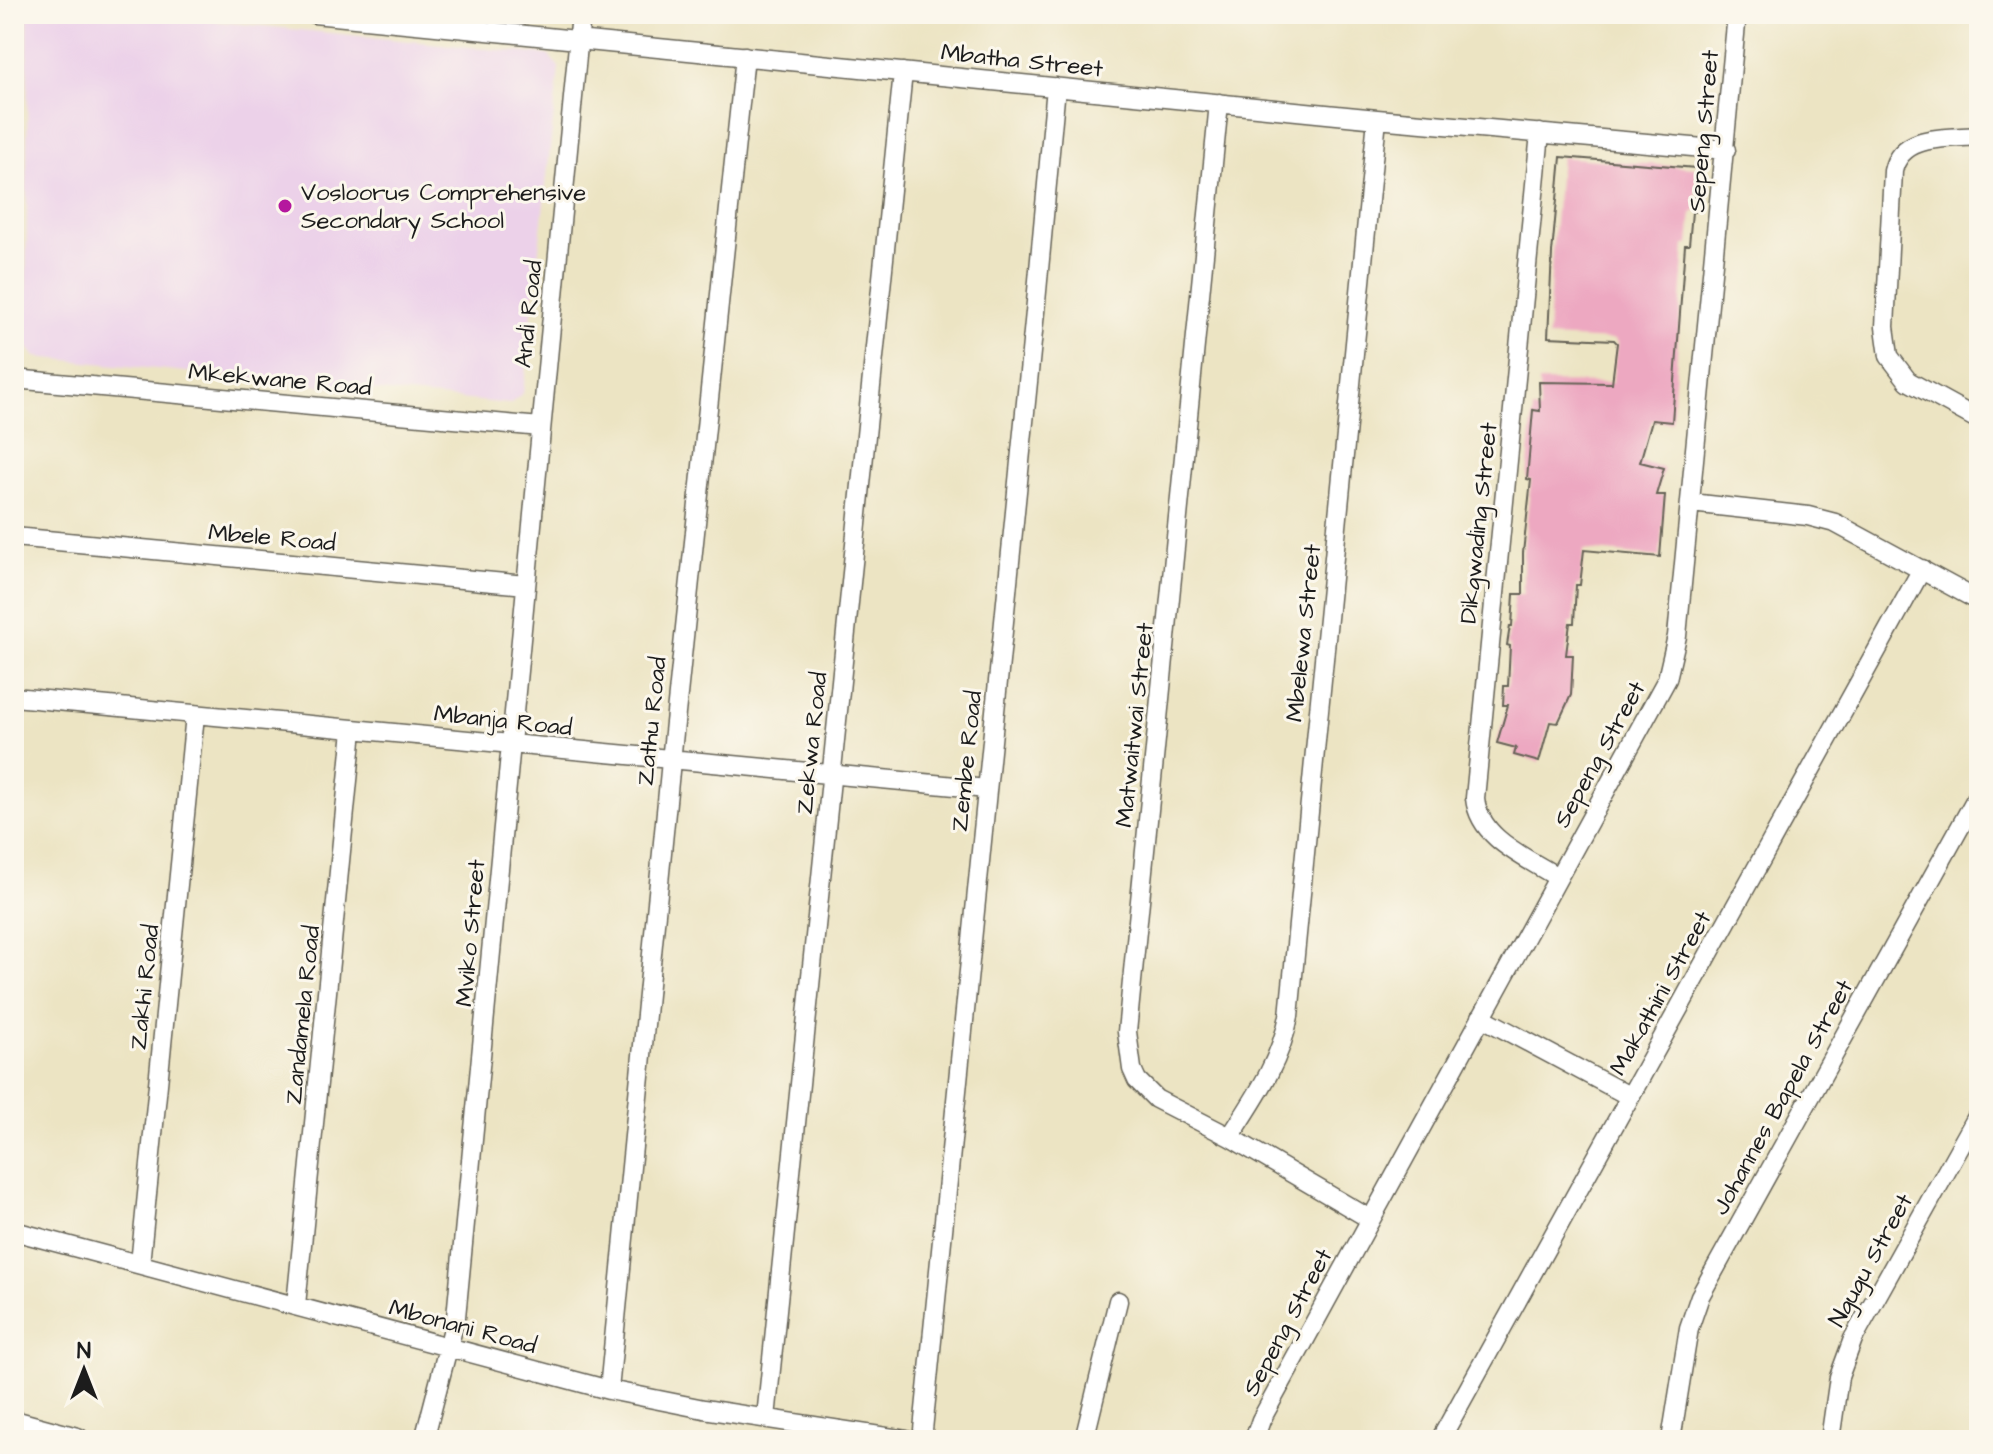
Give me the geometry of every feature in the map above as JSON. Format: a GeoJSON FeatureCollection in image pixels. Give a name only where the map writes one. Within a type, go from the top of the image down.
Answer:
{"type":"FeatureCollection","features":[{"type":"Feature","properties":{"kind":"street","name":"Mbatha Street"},"geometry":{"type":"LineString","coordinates":[[314,14],[1377,119],[1726,150]]}},
{"type":"Feature","properties":{"kind":"street","name":"Andi Road"},"geometry":{"type":"LineString","coordinates":[[541,427],[581,14]]}},
{"type":"Feature","properties":{"kind":"street","name":"Sepeng Street"},"geometry":{"type":"LineString","coordinates":[[1254,1440],[1261,1420],[1370,1219],[1667,679],[1677,636],[1691,503],[1737,14]]}},
{"type":"Feature","properties":{"kind":"street","name":"Zathu Road"},"geometry":{"type":"LineString","coordinates":[[609,1390],[745,56]]}},
{"type":"Feature","properties":{"kind":"street","name":"Zekwa Road"},"geometry":{"type":"LineString","coordinates":[[766,1418],[903,72]]}},
{"type":"Feature","properties":{"kind":"street","name":"Zembe Road"},"geometry":{"type":"LineString","coordinates":[[922,1440],[1056,87]]}},
{"type":"Feature","properties":{"kind":"street","name":"Matwaitwai Street"},"geometry":{"type":"LineString","coordinates":[[1219,103],[1127,1032],[1132,1069],[1156,1099],[1230,1137],[1370,1219]]}},
{"type":"Feature","properties":{"kind":"street","name":"Mbelewa Street"},"geometry":{"type":"LineString","coordinates":[[1230,1137],[1271,1072],[1285,1039],[1289,1016],[1377,119]]}},
{"type":"Feature","properties":{"kind":"street","name":"Dikgwading Street"},"geometry":{"type":"LineString","coordinates":[[1540,133],[1475,798],[1479,817],[1490,832],[1557,877]]}},
{"type":"Feature","properties":{"kind":"street"},"geometry":{"type":"LineString","coordinates":[[1979,136],[1913,143],[1897,158],[1893,171],[1885,327],[1889,356],[1902,375],[1979,420]]}},
{"type":"Feature","properties":{"kind":"street","name":"Mkekwane Road"},"geometry":{"type":"LineString","coordinates":[[14,379],[541,427]]}},
{"type":"Feature","properties":{"kind":"street","name":"Mviko Street"},"geometry":{"type":"LineString","coordinates":[[424,1440],[449,1348],[459,1286],[541,427]]}},
{"type":"Feature","properties":{"kind":"street"},"geometry":{"type":"LineString","coordinates":[[1691,503],[1821,519],[1846,527],[1979,601]]}},
{"type":"Feature","properties":{"kind":"street","name":"Mbele Road"},"geometry":{"type":"LineString","coordinates":[[14,537],[526,585]]}},
{"type":"Feature","properties":{"kind":"street","name":"Makathini Street"},"geometry":{"type":"LineString","coordinates":[[1440,1440],[1922,569]]}},
{"type":"Feature","properties":{"kind":"street","name":"Mbanja Road"},"geometry":{"type":"LineString","coordinates":[[14,697],[987,789]]}},
{"type":"Feature","properties":{"kind":"street","name":"Zakhi Road"},"geometry":{"type":"LineString","coordinates":[[140,1264],[195,715]]}},
{"type":"Feature","properties":{"kind":"street","name":"Zandamela Road"},"geometry":{"type":"LineString","coordinates":[[296,1305],[353,730]]}},
{"type":"Feature","properties":{"kind":"street","name":"Johannes Bapela Street"},"geometry":{"type":"LineString","coordinates":[[1671,1440],[1689,1328],[1700,1296],[1979,793]]}},
{"type":"Feature","properties":{"kind":"street"},"geometry":{"type":"LineString","coordinates":[[1481,1017],[1629,1096]]}},
{"type":"Feature","properties":{"kind":"street","name":"Ngugu Street"},"geometry":{"type":"LineString","coordinates":[[1830,1440],[1839,1377],[1853,1339],[1979,1113]]}},
{"type":"Feature","properties":{"kind":"street","name":"Mbonani Road"},"geometry":{"type":"LineString","coordinates":[[14,1231],[609,1390],[906,1440]]}},
{"type":"Feature","properties":{"kind":"street"},"geometry":{"type":"LineString","coordinates":[[1084,1440],[1118,1301]]}},
{"type":"Feature","properties":{"kind":"street"},"geometry":{"type":"LineString","coordinates":[[14,1423],[77,1440]]}},
{"type":"Feature","properties":{"kind":"shaded area","name":"Vosloorus Comprehensive Secondary School"},"geometry":{"type":"Polygon","coordinates":[[[28,14],[143,14],[548,55],[559,67],[523,393],[510,404],[35,357],[26,345],[28,14]]]}},
{"type":"Feature","properties":{"kind":"building"},"geometry":{"type":"Polygon","coordinates":[[[1561,157],[1696,168],[1695,212],[1692,212],[1689,245],[1685,245],[1672,422],[1652,420],[1640,462],[1664,468],[1656,495],[1665,495],[1660,557],[1584,550],[1580,585],[1576,585],[1574,623],[1570,623],[1566,655],[1573,655],[1571,695],[1558,723],[1550,722],[1539,762],[1514,755],[1516,748],[1497,743],[1508,705],[1503,705],[1504,686],[1508,686],[1510,646],[1507,645],[1514,594],[1523,594],[1533,410],[1540,411],[1539,382],[1612,383],[1617,343],[1614,340],[1548,337],[1561,157]]]}},
{"type":"Feature","properties":{"kind":"place","name":"Vosloorus Comprehensive Secondary School"},"geometry":{"type":"Point","coordinates":[285,206]}}]}
